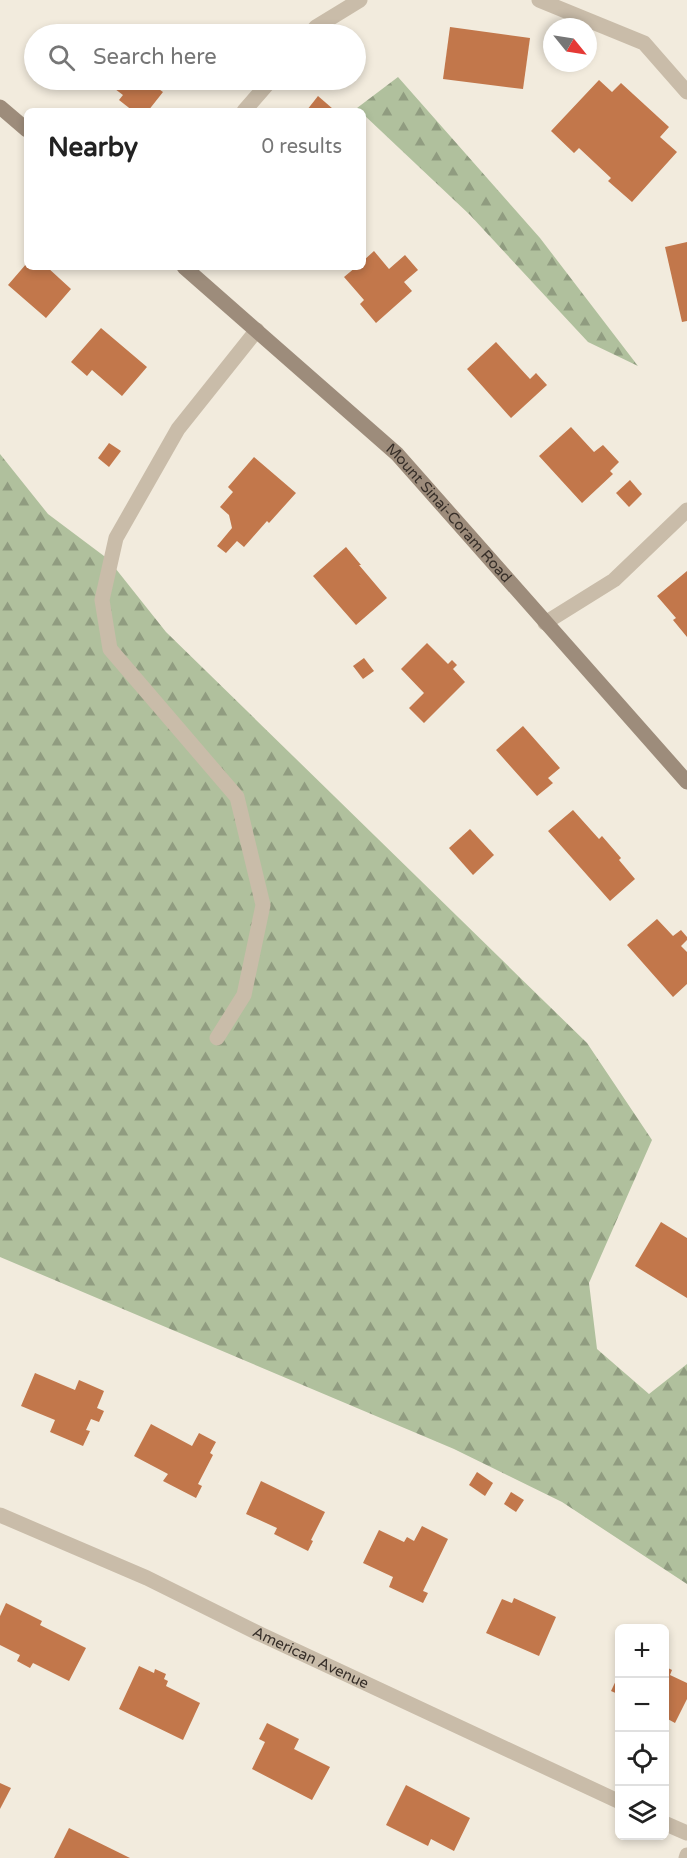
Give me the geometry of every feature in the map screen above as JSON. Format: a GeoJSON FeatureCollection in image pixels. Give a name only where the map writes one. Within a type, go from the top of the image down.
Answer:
{"type":"FeatureCollection","features":[{"type":"Feature","properties":{"kind":"main road"},"geometry":{"type":"LineString","coordinates":[[0,106],[24,127]]}},
{"type":"Feature","properties":{"kind":"main road","name":"Mount Sinai-Coram Road"},"geometry":{"type":"LineString","coordinates":[[187,270],[397,454],[687,782]]}},
{"type":"Feature","properties":{"kind":"street"},"geometry":{"type":"LineString","coordinates":[[321,24],[360,0]]}},
{"type":"Feature","properties":{"kind":"street"},"geometry":{"type":"LineString","coordinates":[[539,0],[644,43],[687,92]]}},
{"type":"Feature","properties":{"kind":"street"},"geometry":{"type":"LineString","coordinates":[[247,108],[262,90]]}},
{"type":"Feature","properties":{"kind":"street"},"geometry":{"type":"LineString","coordinates":[[217,1038],[244,995],[263,906],[237,796],[110,649],[102,600],[116,538],[178,429],[257,330]]}},
{"type":"Feature","properties":{"kind":"street"},"geometry":{"type":"LineString","coordinates":[[545,623],[614,580],[687,510]]}},
{"type":"Feature","properties":{"kind":"street","name":"American Avenue"},"geometry":{"type":"LineString","coordinates":[[0,1515],[147,1578],[260,1634],[615,1800]]}},
{"type":"Feature","properties":{"kind":"street"},"geometry":{"type":"LineString","coordinates":[[669,1824],[687,1833]]}},
{"type":"Feature","properties":{"kind":"green space"},"geometry":{"type":"Polygon","coordinates":[[[398,77],[540,238],[638,366],[588,342],[470,215],[366,117],[366,108],[357,108],[398,77]]]}},
{"type":"Feature","properties":{"kind":"green space"},"geometry":{"type":"Polygon","coordinates":[[[0,454],[48,514],[108,559],[166,632],[587,1043],[652,1140],[589,1283],[597,1349],[649,1394],[687,1364],[687,1584],[562,1502],[454,1449],[0,1257],[0,454]]]}},
{"type":"Feature","properties":{"kind":"building"},"geometry":{"type":"Polygon","coordinates":[[[450,27],[530,38],[523,89],[443,79],[450,27]]]}},
{"type":"Feature","properties":{"kind":"building"},"geometry":{"type":"Polygon","coordinates":[[[599,80],[612,92],[621,83],[669,127],[660,137],[677,152],[632,202],[608,181],[611,178],[579,148],[574,153],[551,131],[599,80]]]}},
{"type":"Feature","properties":{"kind":"building"},"geometry":{"type":"Polygon","coordinates":[[[116,90],[160,90],[163,92],[150,108],[129,108],[119,100],[123,95],[116,90]]]}},
{"type":"Feature","properties":{"kind":"building"},"geometry":{"type":"Polygon","coordinates":[[[318,96],[332,108],[309,108],[318,96]]]}},
{"type":"Feature","properties":{"kind":"building"},"geometry":{"type":"Polygon","coordinates":[[[687,242],[687,321],[682,322],[665,247],[687,242]]]}},
{"type":"Feature","properties":{"kind":"building"},"geometry":{"type":"Polygon","coordinates":[[[374,251],[389,269],[405,255],[418,270],[404,282],[412,291],[376,323],[360,304],[364,300],[344,277],[352,270],[366,270],[366,258],[374,251]]]}},
{"type":"Feature","properties":{"kind":"building"},"geometry":{"type":"Polygon","coordinates":[[[24,266],[24,270],[50,270],[71,289],[46,318],[8,285],[24,266]]]}},
{"type":"Feature","properties":{"kind":"building"},"geometry":{"type":"Polygon","coordinates":[[[101,328],[147,367],[122,396],[92,370],[87,376],[71,362],[101,328]]]}},
{"type":"Feature","properties":{"kind":"building"},"geometry":{"type":"Polygon","coordinates":[[[496,342],[530,379],[536,373],[547,385],[511,418],[467,369],[496,342]]]}},
{"type":"Feature","properties":{"kind":"building"},"geometry":{"type":"Polygon","coordinates":[[[571,427],[594,452],[603,445],[619,462],[610,471],[613,474],[582,503],[539,456],[571,427]]]}},
{"type":"Feature","properties":{"kind":"building"},"geometry":{"type":"Polygon","coordinates":[[[109,443],[121,451],[109,467],[98,458],[109,443]]]}},
{"type":"Feature","properties":{"kind":"building"},"geometry":{"type":"Polygon","coordinates":[[[254,457],[296,493],[244,547],[237,541],[226,553],[217,546],[232,528],[229,515],[220,507],[233,492],[228,487],[254,457]]]}},
{"type":"Feature","properties":{"kind":"building"},"geometry":{"type":"Polygon","coordinates":[[[630,480],[642,494],[629,507],[616,493],[630,480]]]}},
{"type":"Feature","properties":{"kind":"building"},"geometry":{"type":"Polygon","coordinates":[[[346,547],[387,598],[356,625],[313,576],[346,547]]]}},
{"type":"Feature","properties":{"kind":"building"},"geometry":{"type":"Polygon","coordinates":[[[687,571],[687,637],[673,620],[676,618],[657,596],[687,571]]]}},
{"type":"Feature","properties":{"kind":"building"},"geometry":{"type":"Polygon","coordinates":[[[427,643],[448,664],[452,660],[457,665],[453,669],[465,682],[424,723],[409,708],[424,693],[401,669],[427,643]]]}},
{"type":"Feature","properties":{"kind":"building"},"geometry":{"type":"Polygon","coordinates":[[[364,658],[374,671],[363,679],[353,666],[364,658]]]}},
{"type":"Feature","properties":{"kind":"building"},"geometry":{"type":"Polygon","coordinates":[[[523,726],[560,768],[548,778],[553,783],[537,796],[496,750],[523,726]]]}},
{"type":"Feature","properties":{"kind":"building"},"geometry":{"type":"Polygon","coordinates":[[[573,810],[599,839],[602,836],[635,879],[610,901],[548,831],[573,810]]]}},
{"type":"Feature","properties":{"kind":"building"},"geometry":{"type":"Polygon","coordinates":[[[470,829],[494,855],[473,875],[449,848],[470,829]]]}},
{"type":"Feature","properties":{"kind":"building"},"geometry":{"type":"Polygon","coordinates":[[[657,919],[673,936],[681,930],[687,937],[681,946],[687,952],[687,984],[673,997],[627,945],[657,919]]]}},
{"type":"Feature","properties":{"kind":"building"},"geometry":{"type":"Polygon","coordinates":[[[661,1222],[687,1238],[687,1298],[635,1266],[661,1222]]]}},
{"type":"Feature","properties":{"kind":"building"},"geometry":{"type":"Polygon","coordinates":[[[35,1373],[75,1390],[79,1380],[104,1391],[97,1408],[104,1411],[99,1422],[91,1419],[86,1430],[90,1431],[83,1446],[50,1432],[55,1420],[21,1406],[35,1373]]]}},
{"type":"Feature","properties":{"kind":"building"},"geometry":{"type":"Polygon","coordinates":[[[151,1424],[192,1446],[199,1433],[216,1442],[210,1453],[213,1455],[198,1484],[202,1486],[196,1498],[163,1481],[168,1474],[134,1456],[151,1424]]]}},
{"type":"Feature","properties":{"kind":"building"},"geometry":{"type":"Polygon","coordinates":[[[477,1472],[493,1483],[485,1496],[469,1485],[477,1472]]]}},
{"type":"Feature","properties":{"kind":"building"},"geometry":{"type":"Polygon","coordinates":[[[261,1481],[325,1512],[308,1551],[274,1534],[277,1528],[246,1514],[261,1481]]]}},
{"type":"Feature","properties":{"kind":"building"},"geometry":{"type":"Polygon","coordinates":[[[511,1492],[524,1500],[516,1512],[504,1504],[511,1492]]]}},
{"type":"Feature","properties":{"kind":"building"},"geometry":{"type":"Polygon","coordinates":[[[422,1526],[448,1539],[423,1591],[428,1593],[423,1603],[389,1587],[393,1577],[363,1563],[379,1530],[404,1542],[407,1537],[414,1541],[422,1526]]]}},
{"type":"Feature","properties":{"kind":"building"},"geometry":{"type":"Polygon","coordinates":[[[514,1598],[556,1617],[539,1656],[486,1633],[502,1599],[512,1603],[514,1598]]]}},
{"type":"Feature","properties":{"kind":"building"},"geometry":{"type":"Polygon","coordinates":[[[6,1603],[42,1621],[40,1625],[86,1648],[69,1681],[33,1663],[30,1668],[17,1661],[20,1655],[0,1645],[0,1616],[6,1603]]]}},
{"type":"Feature","properties":{"kind":"building"},"geometry":{"type":"Polygon","coordinates":[[[139,1666],[154,1673],[155,1669],[166,1674],[164,1679],[168,1681],[166,1686],[200,1703],[183,1740],[119,1709],[139,1666]]]}},
{"type":"Feature","properties":{"kind":"building"},"geometry":{"type":"Polygon","coordinates":[[[669,1668],[672,1670],[670,1675],[687,1683],[687,1699],[675,1723],[669,1720],[669,1668]]]}},
{"type":"Feature","properties":{"kind":"building"},"geometry":{"type":"Polygon","coordinates":[[[267,1723],[299,1739],[294,1749],[330,1767],[312,1800],[252,1769],[265,1742],[259,1739],[267,1723]]]}},
{"type":"Feature","properties":{"kind":"building"},"geometry":{"type":"Polygon","coordinates":[[[0,1783],[11,1788],[0,1809],[0,1783]]]}},
{"type":"Feature","properties":{"kind":"building"},"geometry":{"type":"Polygon","coordinates":[[[406,1785],[470,1818],[454,1851],[431,1839],[428,1846],[386,1825],[406,1785]]]}},
{"type":"Feature","properties":{"kind":"building"},"geometry":{"type":"Polygon","coordinates":[[[69,1828],[130,1858],[54,1858],[69,1828]]]}}]}
